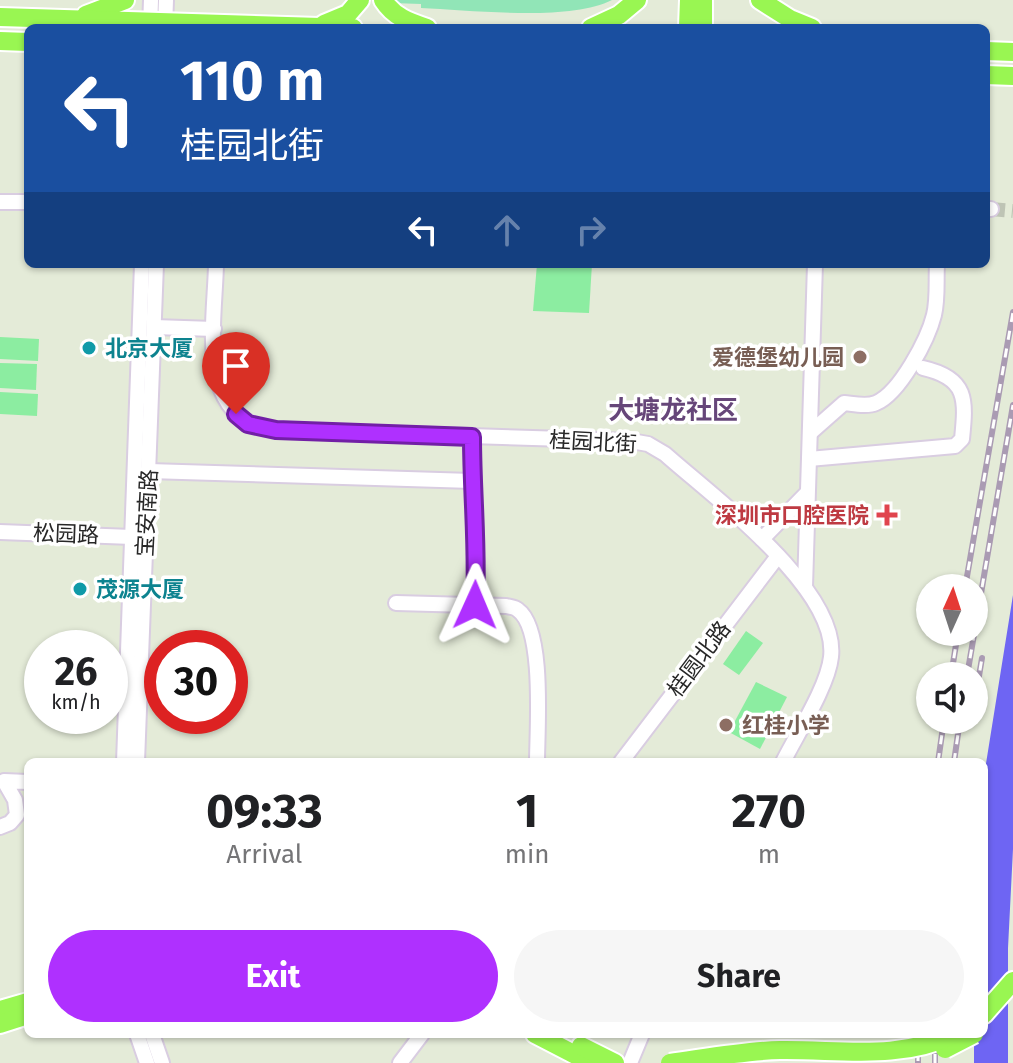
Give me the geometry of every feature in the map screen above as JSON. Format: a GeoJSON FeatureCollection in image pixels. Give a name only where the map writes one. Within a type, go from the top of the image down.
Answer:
{"type":"FeatureCollection","features":[{"type":"Feature","properties":{"kind":"main road"},"geometry":{"type":"LineString","coordinates":[[71,19],[125,0]]}},
{"type":"Feature","properties":{"kind":"main road"},"geometry":{"type":"LineString","coordinates":[[323,24],[348,14],[360,0]]}},
{"type":"Feature","properties":{"kind":"main road"},"geometry":{"type":"LineString","coordinates":[[383,0],[403,20],[415,24]]}},
{"type":"Feature","properties":{"kind":"main road"},"geometry":{"type":"LineString","coordinates":[[600,24],[619,15],[637,0]]}},
{"type":"Feature","properties":{"kind":"main road"},"geometry":{"type":"LineString","coordinates":[[688,24],[689,0]]}},
{"type":"Feature","properties":{"kind":"main road"},"geometry":{"type":"LineString","coordinates":[[703,0],[703,24]]}},
{"type":"Feature","properties":{"kind":"main road"},"geometry":{"type":"LineString","coordinates":[[760,0],[802,24]]}},
{"type":"Feature","properties":{"kind":"main road"},"geometry":{"type":"LineString","coordinates":[[0,17],[144,24]]}},
{"type":"Feature","properties":{"kind":"main road"},"geometry":{"type":"LineString","coordinates":[[0,41],[24,42]]}},
{"type":"Feature","properties":{"kind":"main road"},"geometry":{"type":"LineString","coordinates":[[988,1009],[1013,981]]}},
{"type":"Feature","properties":{"kind":"main road"},"geometry":{"type":"LineString","coordinates":[[988,1023],[1013,996]]}},
{"type":"Feature","properties":{"kind":"main road"},"geometry":{"type":"LineString","coordinates":[[0,1010],[24,1003]]}},
{"type":"Feature","properties":{"kind":"main road"},"geometry":{"type":"LineString","coordinates":[[0,1024],[24,1016]]}},
{"type":"Feature","properties":{"kind":"main road"},"geometry":{"type":"LineString","coordinates":[[543,1038],[591,1063]]}},
{"type":"Feature","properties":{"kind":"main road"},"geometry":{"type":"LineString","coordinates":[[567,1038],[615,1063]]}},
{"type":"Feature","properties":{"kind":"main road"},"geometry":{"type":"LineString","coordinates":[[670,1063],[777,1050],[894,1052],[925,1046],[945,1038]]}},
{"type":"Feature","properties":{"kind":"main road"},"geometry":{"type":"LineString","coordinates":[[732,1063],[902,1061],[936,1052],[966,1038]]}},
{"type":"Feature","properties":{"kind":"street"},"geometry":{"type":"LineString","coordinates":[[151,0],[158,24]]}},
{"type":"Feature","properties":{"kind":"street"},"geometry":{"type":"LineString","coordinates":[[158,24],[166,0]]}},
{"type":"Feature","properties":{"kind":"street"},"geometry":{"type":"LineString","coordinates":[[0,202],[24,202]]}},
{"type":"Feature","properties":{"kind":"street","name":"宝安南路"},"geometry":{"type":"LineString","coordinates":[[124,758],[142,268]]}},
{"type":"Feature","properties":{"kind":"street","name":"宝安南路"},"geometry":{"type":"LineString","coordinates":[[137,758],[156,268]]}},
{"type":"Feature","properties":{"kind":"street","name":"桂园北街"},"geometry":{"type":"LineString","coordinates":[[216,268],[214,329],[217,382],[228,404],[248,424],[276,430],[631,441],[648,444],[665,454],[762,539],[805,587],[827,623],[832,653],[827,673],[785,758]]}},
{"type":"Feature","properties":{"kind":"street"},"geometry":{"type":"LineString","coordinates":[[805,587],[815,268]]}},
{"type":"Feature","properties":{"kind":"street"},"geometry":{"type":"LineString","coordinates":[[810,433],[844,403],[874,404],[890,393],[901,379],[911,365],[935,313],[937,268]]}},
{"type":"Feature","properties":{"kind":"street"},"geometry":{"type":"LineString","coordinates":[[154,327],[214,329]]}},
{"type":"Feature","properties":{"kind":"street"},"geometry":{"type":"LineString","coordinates":[[809,459],[955,446],[962,439],[964,400],[954,382],[942,372],[923,368]]}},
{"type":"Feature","properties":{"kind":"street"},"geometry":{"type":"LineString","coordinates":[[472,437],[472,481],[476,500],[475,605]]}},
{"type":"Feature","properties":{"kind":"street"},"geometry":{"type":"LineString","coordinates":[[149,471],[472,481]]}},
{"type":"Feature","properties":{"kind":"street"},"geometry":{"type":"LineString","coordinates":[[762,539],[807,493]]}},
{"type":"Feature","properties":{"kind":"street","name":"松园路"},"geometry":{"type":"LineString","coordinates":[[0,532],[132,537]]}},
{"type":"Feature","properties":{"kind":"street","name":"桂圆北路"},"geometry":{"type":"LineString","coordinates":[[624,758],[778,556]]}},
{"type":"Feature","properties":{"kind":"street"},"geometry":{"type":"LineString","coordinates":[[396,603],[506,606],[518,610],[524,617],[537,654],[537,758]]}},
{"type":"Feature","properties":{"kind":"street"},"geometry":{"type":"LineString","coordinates":[[2,777],[24,781]]}},
{"type":"Feature","properties":{"kind":"street"},"geometry":{"type":"LineString","coordinates":[[0,827],[10,823],[17,815],[15,800],[2,777]]}},
{"type":"Feature","properties":{"kind":"street"},"geometry":{"type":"LineString","coordinates":[[138,1038],[145,1061]]}},
{"type":"Feature","properties":{"kind":"street"},"geometry":{"type":"LineString","coordinates":[[153,1038],[162,1063]]}},
{"type":"Feature","properties":{"kind":"street"},"geometry":{"type":"LineString","coordinates":[[400,1063],[419,1038]]}},
{"type":"Feature","properties":{"kind":"street"},"geometry":{"type":"LineString","coordinates":[[630,1063],[640,1038]]}},
{"type":"Feature","properties":{"kind":"green space"},"geometry":{"type":"Polygon","coordinates":[[[390,0],[612,0],[571,11],[520,13],[421,8],[421,4],[392,3],[390,0]]]}},
{"type":"Feature","properties":{"kind":"green space"},"geometry":{"type":"Polygon","coordinates":[[[537,268],[592,268],[589,313],[533,311],[537,268]]]}},
{"type":"Feature","properties":{"kind":"green space"},"geometry":{"type":"Polygon","coordinates":[[[0,337],[39,339],[38,361],[0,359],[0,337]]]}},
{"type":"Feature","properties":{"kind":"green space"},"geometry":{"type":"Polygon","coordinates":[[[0,363],[37,364],[36,390],[0,388],[0,363]]]}},
{"type":"Feature","properties":{"kind":"green space"},"geometry":{"type":"Polygon","coordinates":[[[0,392],[38,394],[37,416],[0,414],[0,392]]]}},
{"type":"Feature","properties":{"kind":"green space"},"geometry":{"type":"Polygon","coordinates":[[[746,631],[763,643],[739,675],[723,664],[746,631]]]}},
{"type":"Feature","properties":{"kind":"green space"},"geometry":{"type":"Polygon","coordinates":[[[756,682],[787,697],[760,749],[729,732],[756,682]]]}},
{"type":"Feature","properties":{"kind":"shaded area"},"geometry":{"type":"Polygon","coordinates":[[[1013,595],[1013,849],[1008,948],[1008,1063],[974,1063],[974,1038],[988,1038],[987,758],[1013,595]]]}},
{"type":"Feature","properties":{"kind":"tunnel"},"geometry":{"type":"LineString","coordinates":[[991,209],[1013,211]]}},
{"type":"Feature","properties":{"kind":"railway"},"geometry":{"type":"LineString","coordinates":[[967,574],[1013,312]]}},
{"type":"Feature","properties":{"kind":"railway"},"geometry":{"type":"LineString","coordinates":[[969,662],[1013,405]]}},
{"type":"Feature","properties":{"kind":"railway"},"geometry":{"type":"LineString","coordinates":[[953,662],[956,646]]}},
{"type":"Feature","properties":{"kind":"railway"},"geometry":{"type":"LineString","coordinates":[[981,662],[982,658]]}},
{"type":"Feature","properties":{"kind":"railway"},"geometry":{"type":"LineString","coordinates":[[939,758],[942,734]]}},
{"type":"Feature","properties":{"kind":"railway"},"geometry":{"type":"LineString","coordinates":[[955,758],[958,734]]}},
{"type":"Feature","properties":{"kind":"railway"},"geometry":{"type":"LineString","coordinates":[[918,1038],[918,1063]]}},
{"type":"Feature","properties":{"kind":"railway"},"geometry":{"type":"LineString","coordinates":[[935,1038],[935,1063]]}},
{"type":"Feature","properties":{"kind":"place","name":"北京大厦"},"geometry":{"type":"Point","coordinates":[89,348]}},
{"type":"Feature","properties":{"kind":"place","name":"爱德堡幼儿园"},"geometry":{"type":"Point","coordinates":[860,357]}},
{"type":"Feature","properties":{"kind":"place","name":"深圳市口腔医院"},"geometry":{"type":"Point","coordinates":[887,515]}},
{"type":"Feature","properties":{"kind":"place","name":"茂源大厦"},"geometry":{"type":"Point","coordinates":[80,589]}},
{"type":"Feature","properties":{"kind":"place","name":"红桂小学"},"geometry":{"type":"Point","coordinates":[726,725]}},
{"type":"Feature","properties":{"kind":"district","name":"大塘龙社区"},"geometry":{"type":"Point","coordinates":[673,410]}},
{"type":"Feature","properties":{"kind":"route"},"geometry":{"type":"LineString","coordinates":[[236,414],[248,424],[261,429],[472,437],[472,481],[476,500],[475,605]]}}]}
